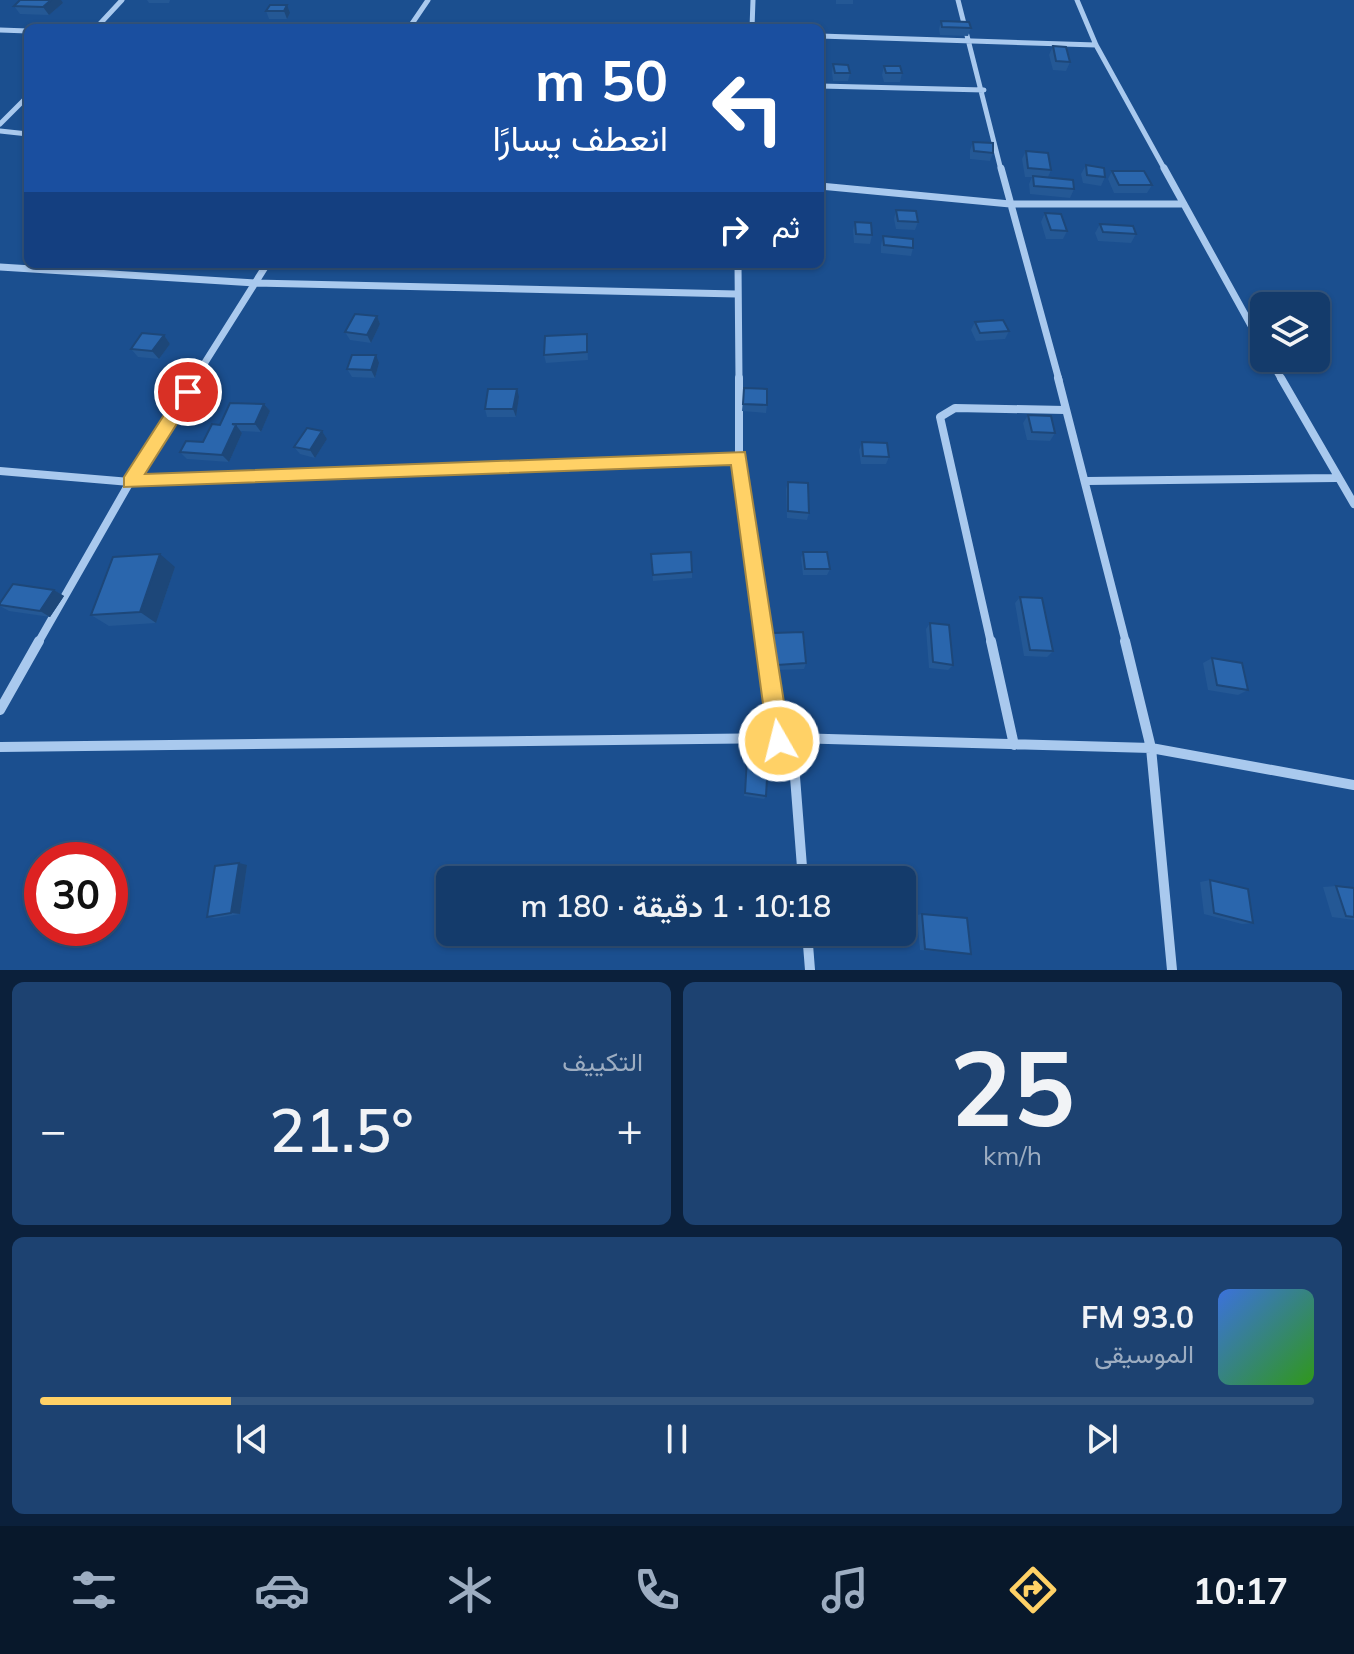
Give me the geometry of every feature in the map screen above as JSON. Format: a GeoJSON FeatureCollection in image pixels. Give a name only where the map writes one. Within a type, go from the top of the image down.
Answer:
{"type":"FeatureCollection","features":[{"type":"Feature","properties":{"kind":"street"},"geometry":{"type":"LineString","coordinates":[[100,24],[122,0]]}},
{"type":"Feature","properties":{"kind":"street"},"geometry":{"type":"LineString","coordinates":[[412,24],[428,0]]}},
{"type":"Feature","properties":{"kind":"street"},"geometry":{"type":"LineString","coordinates":[[752,24],[753,0]]}},
{"type":"Feature","properties":{"kind":"street"},"geometry":{"type":"LineString","coordinates":[[958,0],[971,39],[1010,204],[1065,410],[1087,481],[1151,748],[1172,970]]}},
{"type":"Feature","properties":{"kind":"street"},"geometry":{"type":"LineString","coordinates":[[1077,0],[1096,45],[1250,324]]}},
{"type":"Feature","properties":{"kind":"street"},"geometry":{"type":"LineString","coordinates":[[0,30],[24,31]]}},
{"type":"Feature","properties":{"kind":"street"},"geometry":{"type":"LineString","coordinates":[[824,36],[1096,45]]}},
{"type":"Feature","properties":{"kind":"street"},"geometry":{"type":"LineString","coordinates":[[824,86],[984,90]]}},
{"type":"Feature","properties":{"kind":"street"},"geometry":{"type":"LineString","coordinates":[[0,124],[24,100]]}},
{"type":"Feature","properties":{"kind":"street"},"geometry":{"type":"LineString","coordinates":[[0,131],[24,134]]}},
{"type":"Feature","properties":{"kind":"street"},"geometry":{"type":"LineString","coordinates":[[824,186],[1010,204],[1182,204]]}},
{"type":"Feature","properties":{"kind":"street"},"geometry":{"type":"LineString","coordinates":[[0,267],[255,283],[736,294]]}},
{"type":"Feature","properties":{"kind":"street"},"geometry":{"type":"LineString","coordinates":[[0,710],[130,482],[264,268]]}},
{"type":"Feature","properties":{"kind":"street"},"geometry":{"type":"LineString","coordinates":[[738,268],[739,457],[779,741]]}},
{"type":"Feature","properties":{"kind":"street"},"geometry":{"type":"LineString","coordinates":[[1277,372],[1336,478],[1354,504]]}},
{"type":"Feature","properties":{"kind":"street"},"geometry":{"type":"LineString","coordinates":[[1014,745],[940,417],[955,408],[1065,410]]}},
{"type":"Feature","properties":{"kind":"street"},"geometry":{"type":"LineString","coordinates":[[0,471],[130,482],[739,457]]}},
{"type":"Feature","properties":{"kind":"street"},"geometry":{"type":"LineString","coordinates":[[1087,481],[1336,478]]}},
{"type":"Feature","properties":{"kind":"street"},"geometry":{"type":"LineString","coordinates":[[792,738],[802,866]]}},
{"type":"Feature","properties":{"kind":"street"},"geometry":{"type":"LineString","coordinates":[[0,747],[779,741],[792,738],[1151,748],[1354,785]]}},
{"type":"Feature","properties":{"kind":"street"},"geometry":{"type":"LineString","coordinates":[[808,946],[810,970]]}},
{"type":"Feature","properties":{"kind":"building"},"geometry":{"type":"Polygon","coordinates":[[[20,0],[51,0],[43,7],[14,6],[20,0]]]}},
{"type":"Feature","properties":{"kind":"building"},"geometry":{"type":"Polygon","coordinates":[[[270,5],[287,5],[284,11],[266,11],[270,5]]]}},
{"type":"Feature","properties":{"kind":"building"},"geometry":{"type":"Polygon","coordinates":[[[941,21],[969,22],[971,28],[942,27],[941,21]]]}},
{"type":"Feature","properties":{"kind":"building"},"geometry":{"type":"Polygon","coordinates":[[[1053,46],[1066,47],[1070,62],[1056,61],[1053,46]]]}},
{"type":"Feature","properties":{"kind":"building"},"geometry":{"type":"Polygon","coordinates":[[[833,64],[848,65],[850,73],[835,73],[833,64]]]}},
{"type":"Feature","properties":{"kind":"building"},"geometry":{"type":"Polygon","coordinates":[[[884,66],[900,66],[902,73],[886,73],[884,66]]]}},
{"type":"Feature","properties":{"kind":"building"},"geometry":{"type":"Polygon","coordinates":[[[973,142],[993,143],[993,153],[974,151],[973,142]]]}},
{"type":"Feature","properties":{"kind":"building"},"geometry":{"type":"Polygon","coordinates":[[[1026,151],[1048,153],[1051,170],[1028,168],[1026,151]]]}},
{"type":"Feature","properties":{"kind":"building"},"geometry":{"type":"Polygon","coordinates":[[[1086,165],[1104,168],[1105,177],[1087,175],[1086,165]]]}},
{"type":"Feature","properties":{"kind":"building"},"geometry":{"type":"Polygon","coordinates":[[[1112,171],[1144,171],[1152,185],[1119,185],[1112,171]]]}},
{"type":"Feature","properties":{"kind":"building"},"geometry":{"type":"Polygon","coordinates":[[[1033,176],[1073,180],[1074,189],[1034,186],[1033,176]]]}},
{"type":"Feature","properties":{"kind":"building"},"geometry":{"type":"Polygon","coordinates":[[[896,210],[916,211],[918,222],[898,221],[896,210]]]}},
{"type":"Feature","properties":{"kind":"building"},"geometry":{"type":"Polygon","coordinates":[[[1045,213],[1061,214],[1067,231],[1051,230],[1045,213]]]}},
{"type":"Feature","properties":{"kind":"building"},"geometry":{"type":"Polygon","coordinates":[[[855,222],[871,223],[872,235],[856,234],[855,222]]]}},
{"type":"Feature","properties":{"kind":"building"},"geometry":{"type":"Polygon","coordinates":[[[1100,224],[1133,226],[1136,234],[1103,232],[1100,224]]]}},
{"type":"Feature","properties":{"kind":"building"},"geometry":{"type":"Polygon","coordinates":[[[883,236],[913,239],[913,248],[884,245],[883,236]]]}},
{"type":"Feature","properties":{"kind":"building"},"geometry":{"type":"Polygon","coordinates":[[[355,314],[377,316],[367,335],[345,332],[355,314]]]}},
{"type":"Feature","properties":{"kind":"building"},"geometry":{"type":"Polygon","coordinates":[[[1003,320],[1009,331],[980,333],[975,322],[1003,320]]]}},
{"type":"Feature","properties":{"kind":"building"},"geometry":{"type":"Polygon","coordinates":[[[142,333],[164,335],[152,351],[131,349],[142,333]]]}},
{"type":"Feature","properties":{"kind":"building"},"geometry":{"type":"Polygon","coordinates":[[[587,334],[587,352],[544,355],[545,336],[587,334]]]}},
{"type":"Feature","properties":{"kind":"building"},"geometry":{"type":"Polygon","coordinates":[[[352,355],[376,355],[371,370],[347,369],[352,355]]]}},
{"type":"Feature","properties":{"kind":"building"},"geometry":{"type":"Polygon","coordinates":[[[744,388],[767,389],[767,405],[743,404],[744,388]]]}},
{"type":"Feature","properties":{"kind":"building"},"geometry":{"type":"Polygon","coordinates":[[[488,389],[517,389],[513,409],[485,409],[488,389]]]}},
{"type":"Feature","properties":{"kind":"building"},"geometry":{"type":"Polygon","coordinates":[[[230,403],[264,404],[255,424],[232,424],[236,425],[222,455],[180,452],[186,441],[203,442],[212,424],[220,425],[230,403]]]}},
{"type":"Feature","properties":{"kind":"building"},"geometry":{"type":"Polygon","coordinates":[[[1028,415],[1051,416],[1055,433],[1032,432],[1028,415]]]}},
{"type":"Feature","properties":{"kind":"building"},"geometry":{"type":"Polygon","coordinates":[[[307,428],[322,431],[310,450],[294,447],[307,428]]]}},
{"type":"Feature","properties":{"kind":"building"},"geometry":{"type":"Polygon","coordinates":[[[862,442],[887,443],[889,457],[863,456],[862,442]]]}},
{"type":"Feature","properties":{"kind":"building"},"geometry":{"type":"Polygon","coordinates":[[[788,482],[808,483],[809,513],[788,511],[788,482]]]}},
{"type":"Feature","properties":{"kind":"building"},"geometry":{"type":"Polygon","coordinates":[[[691,552],[692,572],[653,575],[651,554],[691,552]]]}},
{"type":"Feature","properties":{"kind":"building"},"geometry":{"type":"Polygon","coordinates":[[[803,552],[827,552],[830,569],[805,569],[803,552]]]}},
{"type":"Feature","properties":{"kind":"building"},"geometry":{"type":"Polygon","coordinates":[[[160,554],[140,612],[91,615],[113,557],[160,554]]]}},
{"type":"Feature","properties":{"kind":"building"},"geometry":{"type":"Polygon","coordinates":[[[13,584],[54,590],[40,611],[0,605],[13,584]]]}},
{"type":"Feature","properties":{"kind":"building"},"geometry":{"type":"Polygon","coordinates":[[[1020,597],[1042,598],[1053,651],[1030,650],[1020,597]]]}},
{"type":"Feature","properties":{"kind":"building"},"geometry":{"type":"Polygon","coordinates":[[[930,623],[949,625],[953,665],[933,662],[930,623]]]}},
{"type":"Feature","properties":{"kind":"building"},"geometry":{"type":"Polygon","coordinates":[[[803,632],[806,663],[777,665],[773,633],[803,632]]]}},
{"type":"Feature","properties":{"kind":"building"},"geometry":{"type":"Polygon","coordinates":[[[1212,658],[1242,663],[1248,690],[1217,685],[1212,658]]]}},
{"type":"Feature","properties":{"kind":"building"},"geometry":{"type":"Polygon","coordinates":[[[747,758],[768,761],[766,796],[745,793],[747,758]]]}},
{"type":"Feature","properties":{"kind":"building"},"geometry":{"type":"Polygon","coordinates":[[[239,863],[231,913],[207,917],[215,866],[239,863]]]}},
{"type":"Feature","properties":{"kind":"building"},"geometry":{"type":"Polygon","coordinates":[[[1210,880],[1248,889],[1253,923],[1214,913],[1210,880]]]}},
{"type":"Feature","properties":{"kind":"building"},"geometry":{"type":"Polygon","coordinates":[[[1336,886],[1354,888],[1354,917],[1346,916],[1336,886]]]}},
{"type":"Feature","properties":{"kind":"building"},"geometry":{"type":"Polygon","coordinates":[[[922,914],[967,918],[971,954],[925,949],[922,914]]]}},
{"type":"Feature","properties":{"kind":"route"},"geometry":{"type":"LineString","coordinates":[[188,392],[130,482],[739,457],[779,741]]}}]}
